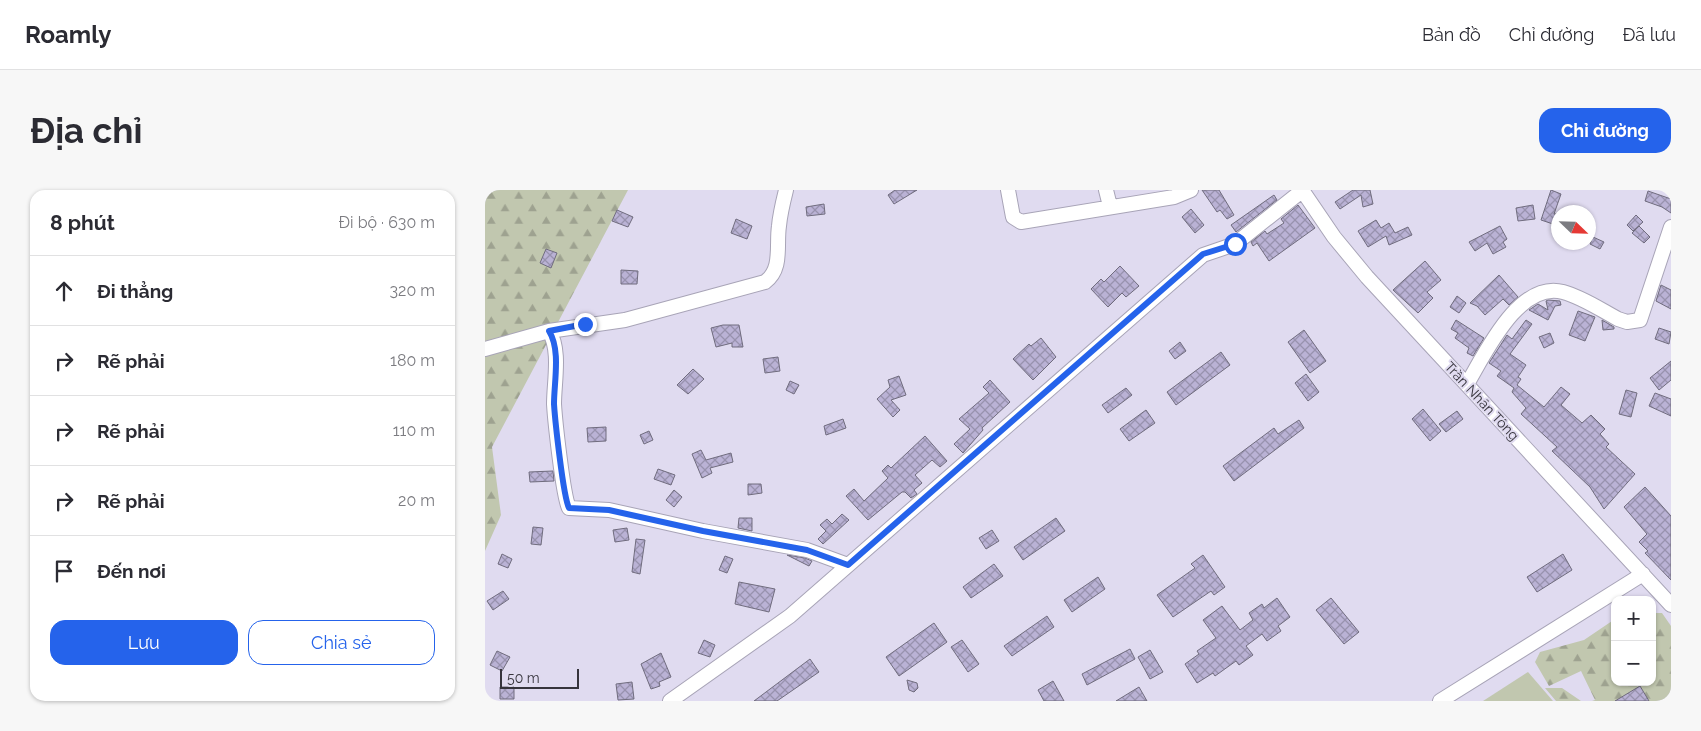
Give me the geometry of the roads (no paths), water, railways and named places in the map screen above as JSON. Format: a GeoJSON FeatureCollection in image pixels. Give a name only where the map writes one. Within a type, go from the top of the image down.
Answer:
{"type":"FeatureCollection","features":[{"type":"Feature","properties":{"kind":"street"},"geometry":{"type":"LineString","coordinates":[[485,349],[549,331],[625,320],[765,282],[773,276],[776,268],[779,226],[786,190]]}},
{"type":"Feature","properties":{"kind":"street"},"geometry":{"type":"LineString","coordinates":[[1008,190],[1013,217],[1021,222],[1174,197],[1191,190]]}},
{"type":"Feature","properties":{"kind":"street"},"geometry":{"type":"LineString","coordinates":[[1106,190],[1110,206]]}},
{"type":"Feature","properties":{"kind":"street"},"geometry":{"type":"LineString","coordinates":[[670,701],[790,616],[1203,254],[1235,244],[1303,190]]}},
{"type":"Feature","properties":{"kind":"street","name":"Trần Nhân Tông"},"geometry":{"type":"LineString","coordinates":[[1303,190],[1333,238],[1367,278],[1671,605]]}},
{"type":"Feature","properties":{"kind":"street"},"geometry":{"type":"LineString","coordinates":[[1467,384],[1513,313],[1529,298],[1539,293],[1551,290],[1564,292],[1627,322],[1640,320],[1671,227]]}},
{"type":"Feature","properties":{"kind":"street"},"geometry":{"type":"LineString","coordinates":[[549,331],[553,339],[555,360],[554,406],[569,508],[609,510],[703,531],[807,550],[848,565]]}},
{"type":"Feature","properties":{"kind":"street"},"geometry":{"type":"LineString","coordinates":[[1440,701],[1643,574]]}}]}
